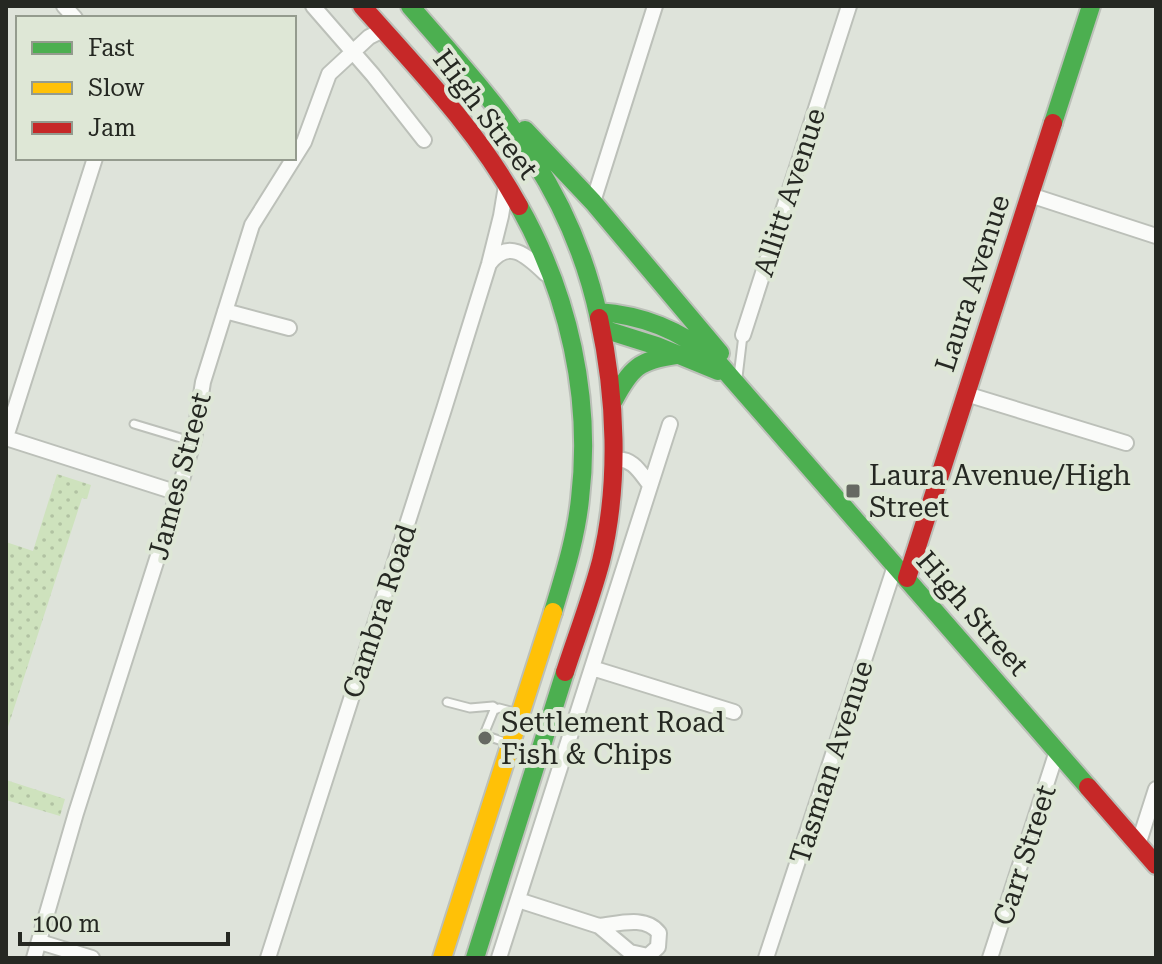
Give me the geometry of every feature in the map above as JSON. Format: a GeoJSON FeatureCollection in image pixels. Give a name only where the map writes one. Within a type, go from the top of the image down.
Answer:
{"type":"FeatureCollection","features":[{"type":"Feature","properties":{"kind":"main road","name":"High Street"},"geometry":{"type":"LineString","coordinates":[[362,6],[448,104],[506,182],[554,281],[565,314],[579,393],[583,449],[581,489],[568,560],[442,958]]}},
{"type":"Feature","properties":{"kind":"main road","name":"Laura Avenue"},"geometry":{"type":"LineString","coordinates":[[901,572],[966,394],[1091,6]]}},
{"type":"Feature","properties":{"kind":"main road","name":"High Street"},"geometry":{"type":"LineString","coordinates":[[418,9],[495,104],[529,150],[552,189],[578,249],[601,320],[736,380]]}},
{"type":"Feature","properties":{"kind":"main road"},"geometry":{"type":"LineString","coordinates":[[383,30],[418,9]]}},
{"type":"Feature","properties":{"kind":"main road","name":"High Street"},"geometry":{"type":"LineString","coordinates":[[495,104],[533,138],[593,202],[715,345],[736,380]]}},
{"type":"Feature","properties":{"kind":"main road"},"geometry":{"type":"LineString","coordinates":[[475,958],[595,582],[609,522],[615,460],[614,400],[601,320],[565,314]]}},
{"type":"Feature","properties":{"kind":"main road","name":"High Street"},"geometry":{"type":"LineString","coordinates":[[601,320],[632,314],[671,330],[707,352],[736,380],[1156,865]]}},
{"type":"Feature","properties":{"kind":"main road"},"geometry":{"type":"LineString","coordinates":[[614,400],[637,364],[647,359],[680,355]]}},
{"type":"Feature","properties":{"kind":"main road"},"geometry":{"type":"LineString","coordinates":[[581,489],[595,472],[615,460]]}},
{"type":"Feature","properties":{"kind":"street"},"geometry":{"type":"LineString","coordinates":[[313,6],[424,140]]}},
{"type":"Feature","properties":{"kind":"street"},"geometry":{"type":"LineString","coordinates":[[593,202],[655,6]]}},
{"type":"Feature","properties":{"kind":"street","name":"Allitt Avenue"},"geometry":{"type":"LineString","coordinates":[[743,335],[849,6]]}},
{"type":"Feature","properties":{"kind":"street","name":"James Street"},"geometry":{"type":"LineString","coordinates":[[296,155],[304,142],[327,78],[369,37],[383,30]]}},
{"type":"Feature","properties":{"kind":"street"},"geometry":{"type":"LineString","coordinates":[[94,160],[6,438],[178,493]]}},
{"type":"Feature","properties":{"kind":"street","name":"James Street"},"geometry":{"type":"LineString","coordinates":[[34,958],[76,813],[194,442],[203,382],[252,225],[293,160]]}},
{"type":"Feature","properties":{"kind":"street","name":"Cambra Road"},"geometry":{"type":"LineString","coordinates":[[268,958],[489,264],[506,182]]}},
{"type":"Feature","properties":{"kind":"street"},"geometry":{"type":"LineString","coordinates":[[1030,195],[1156,236]]}},
{"type":"Feature","properties":{"kind":"street"},"geometry":{"type":"LineString","coordinates":[[489,264],[500,252],[513,250],[554,281]]}},
{"type":"Feature","properties":{"kind":"street"},"geometry":{"type":"LineString","coordinates":[[225,311],[289,328]]}},
{"type":"Feature","properties":{"kind":"street"},"geometry":{"type":"LineString","coordinates":[[966,394],[1126,443]]}},
{"type":"Feature","properties":{"kind":"street"},"geometry":{"type":"LineString","coordinates":[[499,958],[670,424]]}},
{"type":"Feature","properties":{"kind":"street"},"geometry":{"type":"LineString","coordinates":[[615,460],[631,462],[650,485]]}},
{"type":"Feature","properties":{"kind":"street","name":"Tasman Avenue"},"geometry":{"type":"LineString","coordinates":[[766,958],[901,572]]}},
{"type":"Feature","properties":{"kind":"street"},"geometry":{"type":"LineString","coordinates":[[592,668],[734,712]]}},
{"type":"Feature","properties":{"kind":"street","name":"Carr Street"},"geometry":{"type":"LineString","coordinates":[[990,958],[1057,751]]}},
{"type":"Feature","properties":{"kind":"street"},"geometry":{"type":"LineString","coordinates":[[1138,845],[1156,789]]}},
{"type":"Feature","properties":{"kind":"street"},"geometry":{"type":"LineString","coordinates":[[518,900],[599,926]]}},
{"type":"Feature","properties":{"kind":"street"},"geometry":{"type":"LineString","coordinates":[[40,942],[92,958]]}},
{"type":"Feature","properties":{"kind":"lane","name":"Allitt Avenue"},"geometry":{"type":"LineString","coordinates":[[736,380],[743,335]]}},
{"type":"Feature","properties":{"kind":"lane"},"geometry":{"type":"LineString","coordinates":[[134,424],[194,442]]}},
{"type":"Feature","properties":{"kind":"lane"},"geometry":{"type":"LineString","coordinates":[[447,702],[470,708],[493,706],[520,713]]}},
{"type":"Feature","properties":{"kind":"lane"},"geometry":{"type":"LineString","coordinates":[[497,709],[485,732],[487,736],[511,744]]}},
{"type":"Feature","properties":{"kind":"green space"},"geometry":{"type":"Polygon","coordinates":[[[57,474],[91,485],[87,499],[82,498],[6,733],[6,542],[33,551],[57,474]]]}},
{"type":"Feature","properties":{"kind":"green space"},"geometry":{"type":"Polygon","coordinates":[[[6,780],[65,799],[60,816],[6,800],[6,780]]]}},
{"type":"Feature","properties":{"kind":"traffic: fast"},"geometry":{"type":"LineString","coordinates":[[410,6],[472,78],[526,148],[569,226],[586,270],[599,318]]}},
{"type":"Feature","properties":{"kind":"traffic: fast"},"geometry":{"type":"LineString","coordinates":[[1053,123],[1091,6]]}},
{"type":"Feature","properties":{"kind":"traffic: fast"},"geometry":{"type":"LineString","coordinates":[[525,130],[593,202],[720,353]]}},
{"type":"Feature","properties":{"kind":"traffic: fast"},"geometry":{"type":"LineString","coordinates":[[519,206],[551,275],[563,311],[573,348],[583,423],[578,514],[553,612]]}},
{"type":"Feature","properties":{"kind":"traffic: fast"},"geometry":{"type":"LineString","coordinates":[[598,312],[645,320],[687,339],[714,358],[1088,787]]}},
{"type":"Feature","properties":{"kind":"traffic: fast"},"geometry":{"type":"LineString","coordinates":[[603,329],[657,346],[718,371]]}},
{"type":"Feature","properties":{"kind":"traffic: fast"},"geometry":{"type":"LineString","coordinates":[[614,400],[638,367],[676,355]]}},
{"type":"Feature","properties":{"kind":"traffic: fast"},"geometry":{"type":"LineString","coordinates":[[475,958],[565,672]]}},
{"type":"Feature","properties":{"kind":"traffic: slow"},"geometry":{"type":"LineString","coordinates":[[442,958],[553,612]]}},
{"type":"Feature","properties":{"kind":"traffic: jam"},"geometry":{"type":"LineString","coordinates":[[362,6],[466,127],[519,206]]}},
{"type":"Feature","properties":{"kind":"traffic: jam"},"geometry":{"type":"LineString","coordinates":[[907,578],[1053,123]]}},
{"type":"Feature","properties":{"kind":"traffic: jam"},"geometry":{"type":"LineString","coordinates":[[565,672],[601,561],[611,501],[612,409],[599,318]]}},
{"type":"Feature","properties":{"kind":"traffic: jam"},"geometry":{"type":"LineString","coordinates":[[1088,787],[1156,865]]}},
{"type":"Feature","properties":{"kind":"place","name":"Laura Avenue/High Street"},"geometry":{"type":"Point","coordinates":[853,491]}},
{"type":"Feature","properties":{"kind":"place","name":"Settlement Road Fish & Chips"},"geometry":{"type":"Point","coordinates":[485,738]}}]}
